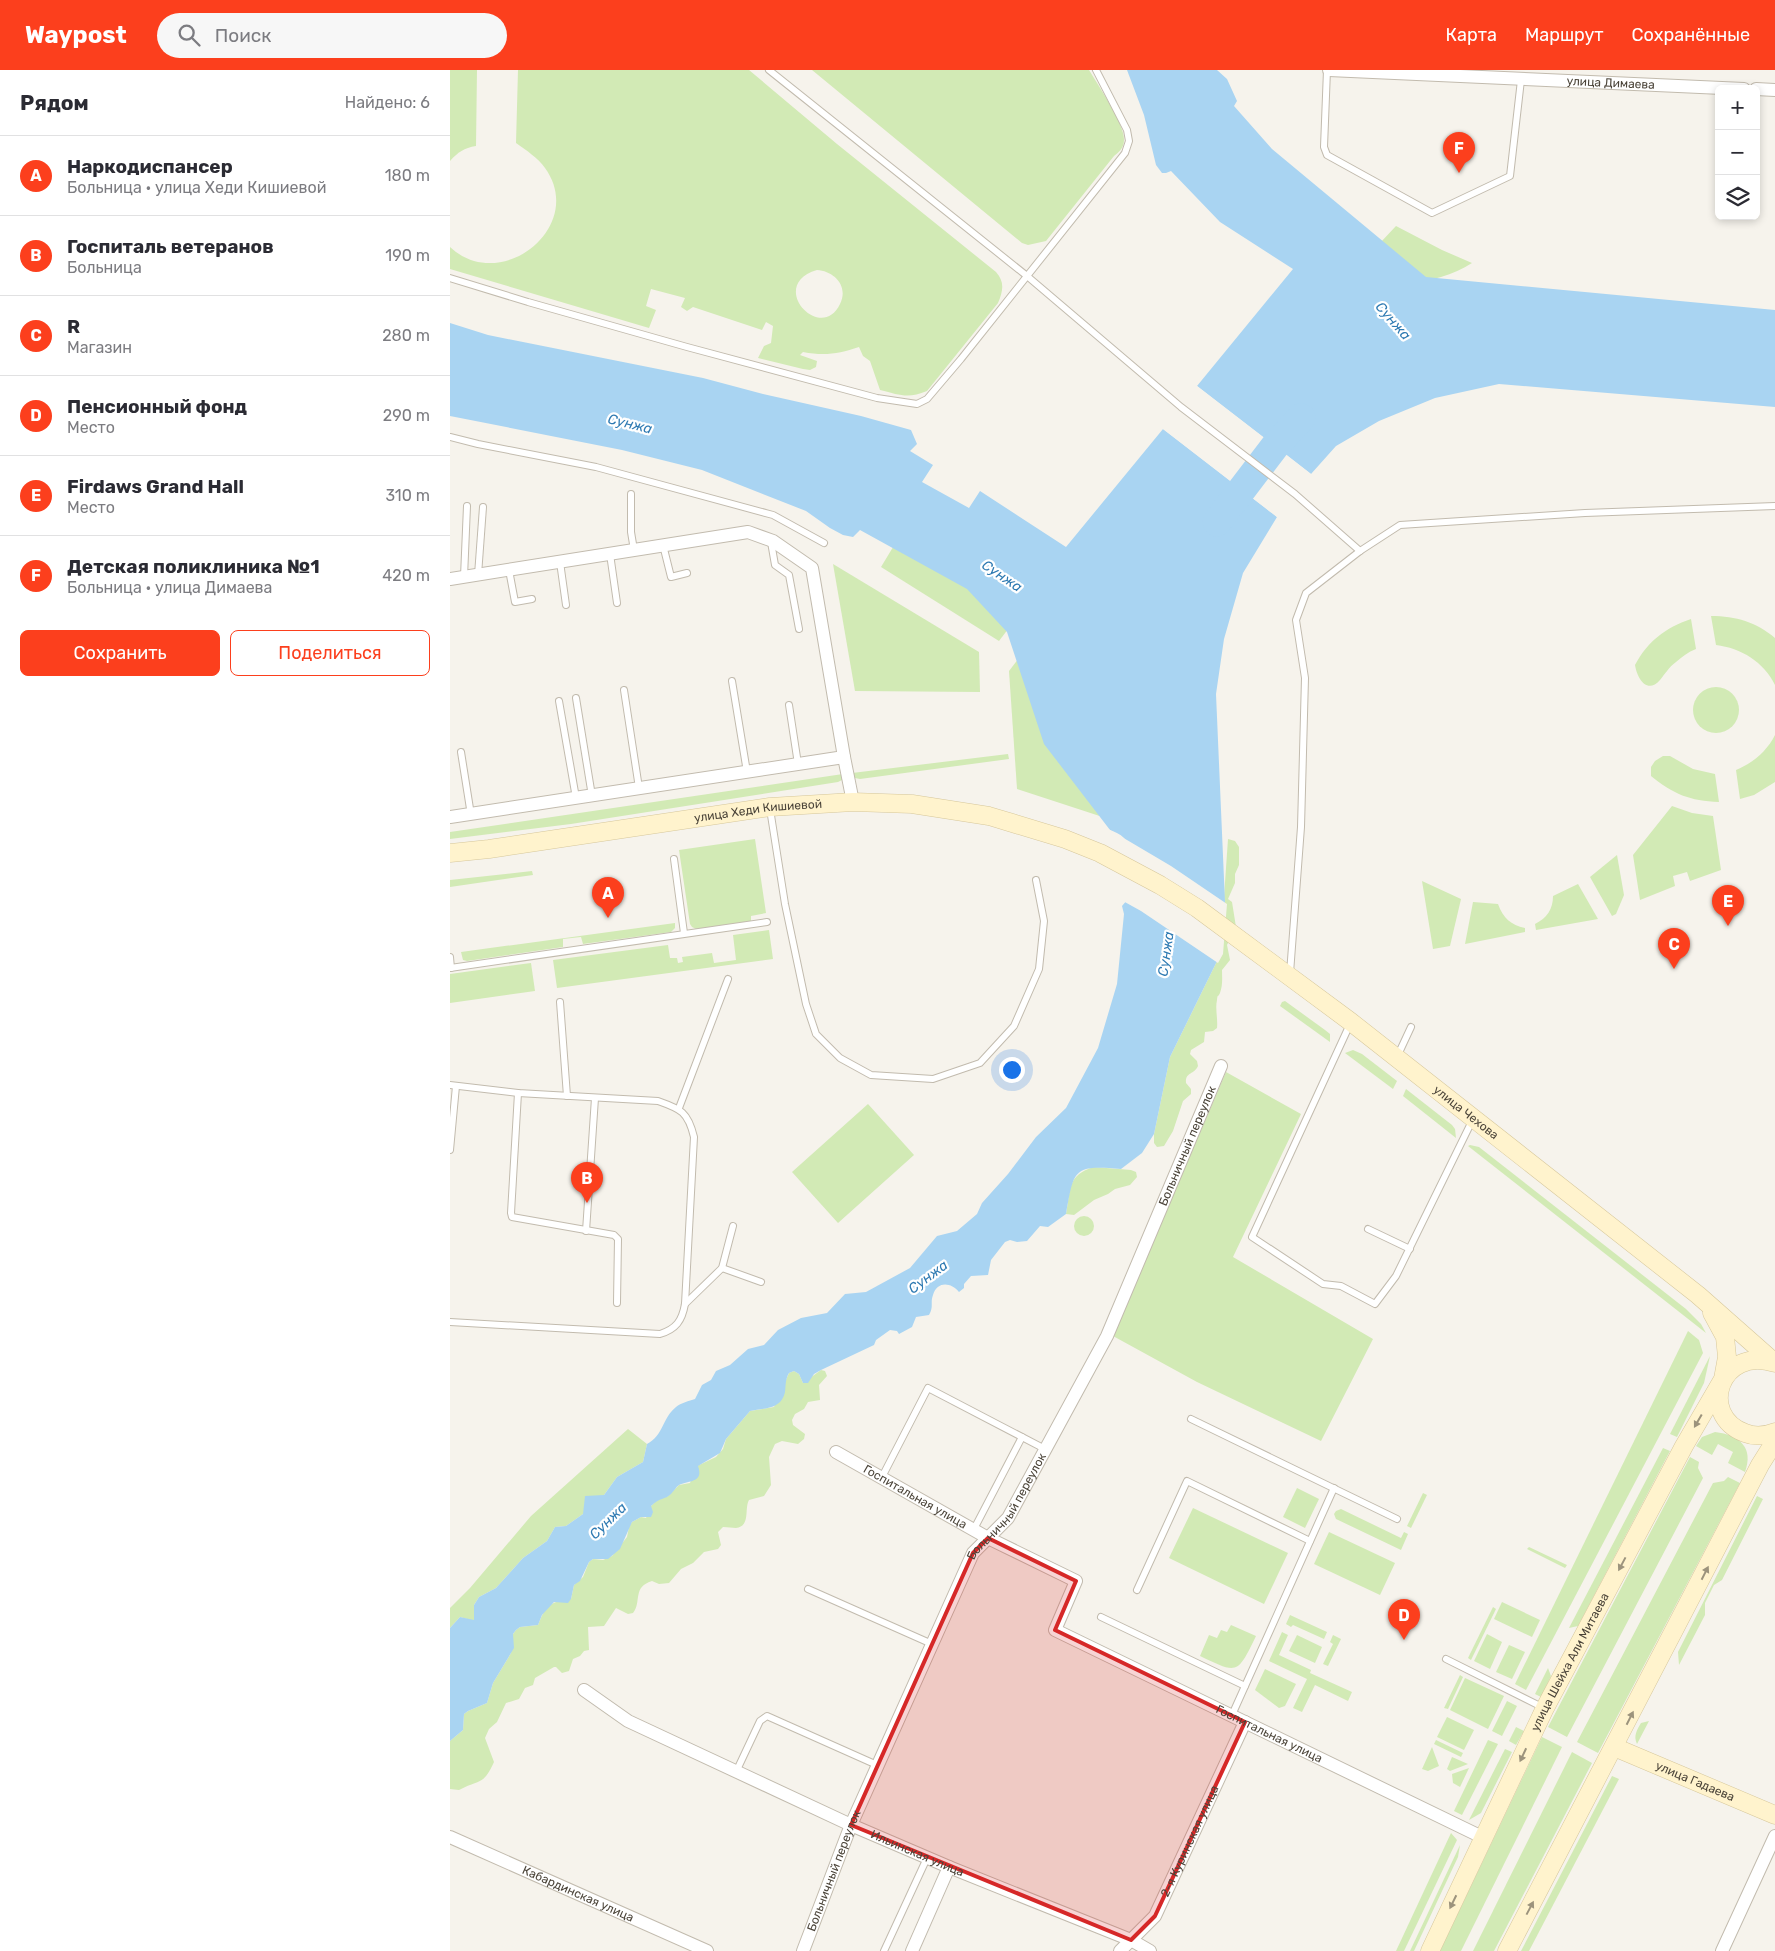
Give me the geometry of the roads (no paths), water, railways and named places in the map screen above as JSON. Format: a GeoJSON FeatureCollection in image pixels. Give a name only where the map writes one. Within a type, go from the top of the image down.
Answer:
{"type":"FeatureCollection","features":[{"type":"Feature","properties":{"kind":"main road","name":"улица Хеди Кишиевой"},"geometry":{"type":"LineString","coordinates":[[450,853],[770,807],[853,802],[912,804],[959,810],[1019,824],[1100,853],[1128,866],[1197,908],[1232,934]]}},
{"type":"Feature","properties":{"kind":"main road","name":"улица Чехова"},"geometry":{"type":"LineString","coordinates":[[1232,934],[1351,1022],[1698,1295]]}},
{"type":"Feature","properties":{"kind":"main road"},"geometry":{"type":"LineString","coordinates":[[1698,1295],[1775,1363]]}},
{"type":"Feature","properties":{"kind":"main road"},"geometry":{"type":"LineString","coordinates":[[1698,1295],[1716,1319],[1725,1337],[1727,1357],[1719,1391],[1719,1403],[1722,1414],[1729,1424],[1738,1431],[1749,1435],[1760,1436],[1775,1432]]}},
{"type":"Feature","properties":{"kind":"main road"},"geometry":{"type":"LineString","coordinates":[[1723,1379],[1735,1366],[1750,1359],[1762,1359],[1775,1363]]}},
{"type":"Feature","properties":{"kind":"main road","name":"улица Шейха Али Митаева"},"geometry":{"type":"LineString","coordinates":[[1430,1951],[1546,1708],[1684,1446],[1723,1379]]}},
{"type":"Feature","properties":{"kind":"main road"},"geometry":{"type":"LineString","coordinates":[[1507,1951],[1760,1466],[1775,1441]]}},
{"type":"Feature","properties":{"kind":"main road","name":"улица Гадаева"},"geometry":{"type":"LineString","coordinates":[[1614,1747],[1775,1815]]}},
{"type":"Feature","properties":{"kind":"street","name":"улица Димаева"},"geometry":{"type":"LineString","coordinates":[[1328,70],[1715,88]]}},
{"type":"Feature","properties":{"kind":"street"},"geometry":{"type":"LineString","coordinates":[[1760,89],[1775,90]]}},
{"type":"Feature","properties":{"kind":"street"},"geometry":{"type":"LineString","coordinates":[[450,579],[748,532],[770,540],[812,568],[853,802]]}},
{"type":"Feature","properties":{"kind":"street"},"geometry":{"type":"LineString","coordinates":[[450,817],[844,757]]}},
{"type":"Feature","properties":{"kind":"street","name":"Больничный переулок"},"geometry":{"type":"LineString","coordinates":[[803,1951],[850,1825],[973,1553],[1008,1518],[1107,1336],[1221,1066]]}},
{"type":"Feature","properties":{"kind":"street","name":"Госпитальная улица"},"geometry":{"type":"LineString","coordinates":[[836,1452],[988,1538],[1076,1581],[1055,1630],[1484,1838]]}},
{"type":"Feature","properties":{"kind":"street","name":"Ильинская улица"},"geometry":{"type":"LineString","coordinates":[[584,1690],[628,1722],[850,1825],[1130,1940],[1150,1951]]}},
{"type":"Feature","properties":{"kind":"street","name":"2-я Куринская улица"},"geometry":{"type":"LineString","coordinates":[[1120,1951],[1155,1916],[1245,1722]]}},
{"type":"Feature","properties":{"kind":"street"},"geometry":{"type":"LineString","coordinates":[[1725,1950],[1775,1836]]}},
{"type":"Feature","properties":{"kind":"street","name":"Кабардинская улица"},"geometry":{"type":"LineString","coordinates":[[450,1837],[707,1951]]}},
{"type":"Feature","properties":{"kind":"street"},"geometry":{"type":"LineString","coordinates":[[912,1951],[949,1867]]}},
{"type":"Feature","properties":{"kind":"lane"},"geometry":{"type":"LineString","coordinates":[[769,70],[1028,276],[1181,407],[1294,494],[1360,551]]}},
{"type":"Feature","properties":{"kind":"lane"},"geometry":{"type":"LineString","coordinates":[[450,278],[687,347],[877,398],[916,404],[927,399],[1028,276],[1124,153],[1129,141],[1127,130],[1096,70]]}},
{"type":"Feature","properties":{"kind":"lane"},"geometry":{"type":"LineString","coordinates":[[1328,70],[1324,147],[1327,155],[1432,213],[1510,176],[1521,80]]}},
{"type":"Feature","properties":{"kind":"lane"},"geometry":{"type":"LineString","coordinates":[[450,437],[596,467],[773,515],[824,543]]}},
{"type":"Feature","properties":{"kind":"lane"},"geometry":{"type":"LineString","coordinates":[[631,494],[631,532],[634,550]]}},
{"type":"Feature","properties":{"kind":"lane"},"geometry":{"type":"LineString","coordinates":[[464,577],[467,506]]}},
{"type":"Feature","properties":{"kind":"lane"},"geometry":{"type":"LineString","coordinates":[[1289,977],[1301,827],[1305,678],[1296,620],[1306,592],[1360,551],[1400,525],[1584,513],[1775,506]]}},
{"type":"Feature","properties":{"kind":"lane"},"geometry":{"type":"LineString","coordinates":[[478,575],[483,507]]}},
{"type":"Feature","properties":{"kind":"lane"},"geometry":{"type":"LineString","coordinates":[[770,540],[775,565],[789,575],[799,629]]}},
{"type":"Feature","properties":{"kind":"lane"},"geometry":{"type":"LineString","coordinates":[[663,545],[671,577],[687,574]]}},
{"type":"Feature","properties":{"kind":"lane"},"geometry":{"type":"LineString","coordinates":[[610,554],[617,603]]}},
{"type":"Feature","properties":{"kind":"lane"},"geometry":{"type":"LineString","coordinates":[[560,562],[566,605]]}},
{"type":"Feature","properties":{"kind":"lane"},"geometry":{"type":"LineString","coordinates":[[509,570],[515,602],[532,599]]}},
{"type":"Feature","properties":{"kind":"lane"},"geometry":{"type":"LineString","coordinates":[[732,680],[747,772]]}},
{"type":"Feature","properties":{"kind":"lane"},"geometry":{"type":"LineString","coordinates":[[624,690],[639,788]]}},
{"type":"Feature","properties":{"kind":"lane"},"geometry":{"type":"LineString","coordinates":[[576,698],[592,796]]}},
{"type":"Feature","properties":{"kind":"lane"},"geometry":{"type":"LineString","coordinates":[[559,701],[576,798]]}},
{"type":"Feature","properties":{"kind":"lane"},"geometry":{"type":"LineString","coordinates":[[789,705],[798,764]]}},
{"type":"Feature","properties":{"kind":"lane"},"geometry":{"type":"LineString","coordinates":[[461,752],[470,815]]}},
{"type":"Feature","properties":{"kind":"lane"},"geometry":{"type":"LineString","coordinates":[[770,807],[785,904],[806,1004],[816,1034],[840,1058],[871,1075],[933,1079],[972,1066],[980,1063],[1014,1026],[1039,969],[1044,921],[1036,880]]}},
{"type":"Feature","properties":{"kind":"lane"},"geometry":{"type":"LineString","coordinates":[[674,859],[684,933]]}},
{"type":"Feature","properties":{"kind":"lane"},"geometry":{"type":"LineString","coordinates":[[450,957],[451,968],[767,922]]}},
{"type":"Feature","properties":{"kind":"lane"},"geometry":{"type":"LineString","coordinates":[[679,1108],[728,979]]}},
{"type":"Feature","properties":{"kind":"lane"},"geometry":{"type":"LineString","coordinates":[[560,1002],[567,1096]]}},
{"type":"Feature","properties":{"kind":"lane"},"geometry":{"type":"LineString","coordinates":[[1351,1022],[1252,1237],[1323,1284],[1341,1286],[1375,1304],[1396,1276],[1473,1118]]}},
{"type":"Feature","properties":{"kind":"lane"},"geometry":{"type":"LineString","coordinates":[[1397,1058],[1411,1027]]}},
{"type":"Feature","properties":{"kind":"lane"},"geometry":{"type":"LineString","coordinates":[[450,1150],[453,1086],[518,1093],[658,1101],[679,1108],[690,1123],[694,1137],[685,1304],[679,1324],[672,1331],[660,1334],[450,1322]]}},
{"type":"Feature","properties":{"kind":"lane"},"geometry":{"type":"LineString","coordinates":[[518,1093],[512,1217],[618,1238],[617,1303]]}},
{"type":"Feature","properties":{"kind":"lane"},"geometry":{"type":"LineString","coordinates":[[586,1231],[595,1098]]}},
{"type":"Feature","properties":{"kind":"lane"},"geometry":{"type":"LineString","coordinates":[[685,1304],[722,1268],[733,1226]]}},
{"type":"Feature","properties":{"kind":"lane"},"geometry":{"type":"LineString","coordinates":[[1368,1229],[1410,1249]]}},
{"type":"Feature","properties":{"kind":"lane"},"geometry":{"type":"LineString","coordinates":[[722,1268],[761,1282]]}},
{"type":"Feature","properties":{"kind":"lane"},"geometry":{"type":"LineString","coordinates":[[882,1477],[928,1388],[1045,1449]]}},
{"type":"Feature","properties":{"kind":"lane"},"geometry":{"type":"LineString","coordinates":[[1191,1418],[1397,1519]]}},
{"type":"Feature","properties":{"kind":"lane"},"geometry":{"type":"LineString","coordinates":[[974,1529],[1022,1437]]}},
{"type":"Feature","properties":{"kind":"lane"},"geometry":{"type":"LineString","coordinates":[[1137,1590],[1187,1480],[1310,1541]]}},
{"type":"Feature","properties":{"kind":"lane"},"geometry":{"type":"LineString","coordinates":[[1232,1715],[1334,1488]]}},
{"type":"Feature","properties":{"kind":"lane"},"geometry":{"type":"LineString","coordinates":[[808,1589],[932,1644]]}},
{"type":"Feature","properties":{"kind":"lane"},"geometry":{"type":"LineString","coordinates":[[1101,1617],[1245,1686]]}},
{"type":"Feature","properties":{"kind":"lane"},"geometry":{"type":"LineString","coordinates":[[1446,1659],[1546,1708]]}},
{"type":"Feature","properties":{"kind":"lane"},"geometry":{"type":"LineString","coordinates":[[736,1772],[760,1721],[768,1716],[878,1765]]}},
{"type":"Feature","properties":{"kind":"lane"},"geometry":{"type":"LineString","coordinates":[[884,1951],[927,1858]]}},
{"type":"Feature","properties":{"kind":"water","name":"Сунжа"},"geometry":{"type":"Polygon","coordinates":[[[1127,70],[1217,70],[1227,79],[1237,101],[1234,106],[1272,149],[1426,277],[1775,310],[1775,407],[1499,384],[1435,398],[1379,421],[1336,446],[1311,474],[1197,386],[1293,269],[1220,222],[1171,171],[1162,173],[1156,165],[1144,115],[1127,70]]]}},
{"type":"Feature","properties":{"kind":"water","name":"Сунжа"},"geometry":{"type":"Polygon","coordinates":[[[450,323],[488,335],[703,378],[911,430],[917,444],[910,451],[933,465],[922,482],[969,508],[980,491],[1066,547],[1163,429],[1277,517],[1243,573],[1224,639],[1216,694],[1225,902],[1220,955],[1170,1057],[1154,1134],[1142,1153],[1121,1169],[1093,1168],[1078,1173],[1071,1187],[1066,1214],[1048,1227],[1040,1226],[1027,1241],[1017,1242],[1010,1240],[1005,1242],[991,1260],[988,1275],[971,1276],[964,1284],[964,1288],[959,1292],[952,1286],[945,1284],[938,1287],[933,1295],[929,1315],[916,1317],[912,1327],[899,1334],[897,1331],[890,1330],[876,1340],[874,1345],[814,1374],[808,1383],[803,1383],[799,1374],[794,1371],[789,1373],[785,1392],[780,1402],[771,1407],[750,1411],[726,1439],[720,1453],[698,1466],[699,1475],[697,1478],[679,1485],[669,1496],[654,1503],[651,1506],[653,1512],[651,1517],[641,1517],[632,1522],[620,1549],[608,1559],[593,1559],[589,1562],[580,1581],[574,1585],[571,1599],[568,1603],[554,1602],[542,1615],[538,1625],[520,1627],[516,1630],[513,1634],[514,1648],[493,1683],[487,1703],[464,1714],[463,1730],[450,1741],[450,1628],[460,1617],[474,1620],[474,1605],[479,1597],[496,1588],[523,1558],[547,1541],[555,1527],[566,1526],[583,1514],[585,1496],[604,1495],[617,1477],[643,1462],[647,1444],[657,1436],[671,1411],[680,1404],[695,1399],[702,1385],[711,1380],[716,1371],[730,1365],[748,1349],[764,1345],[778,1330],[801,1318],[827,1313],[845,1294],[866,1292],[910,1268],[937,1236],[957,1231],[977,1214],[982,1203],[1008,1174],[1036,1137],[1066,1108],[1098,1048],[1117,984],[1124,914],[1122,906],[1133,893],[1133,888],[1130,856],[1124,838],[1110,830],[1044,744],[1007,632],[967,589],[860,530],[853,537],[843,535],[806,511],[702,470],[622,450],[450,416],[450,323]]]}},
{"type":"Feature","properties":{"kind":"waterway"},"geometry":{"type":"LineString","coordinates":[[1217,522],[1275,446],[1301,418]]}},
{"type":"Feature","properties":{"kind":"place","name":"Детская поликлиника №1"},"geometry":{"type":"Point","coordinates":[1459,173]}},
{"type":"Feature","properties":{"kind":"place","name":"Наркодиспансер"},"geometry":{"type":"Point","coordinates":[608,918]}},
{"type":"Feature","properties":{"kind":"place","name":"Firdaws Grand Hall"},"geometry":{"type":"Point","coordinates":[1728,926]}},
{"type":"Feature","properties":{"kind":"place","name":"R"},"geometry":{"type":"Point","coordinates":[1674,969]}},
{"type":"Feature","properties":{"kind":"place","name":"Госпиталь ветеранов"},"geometry":{"type":"Point","coordinates":[587,1203]}},
{"type":"Feature","properties":{"kind":"place","name":"Пенсионный фонд"},"geometry":{"type":"Point","coordinates":[1404,1640]}}]}
